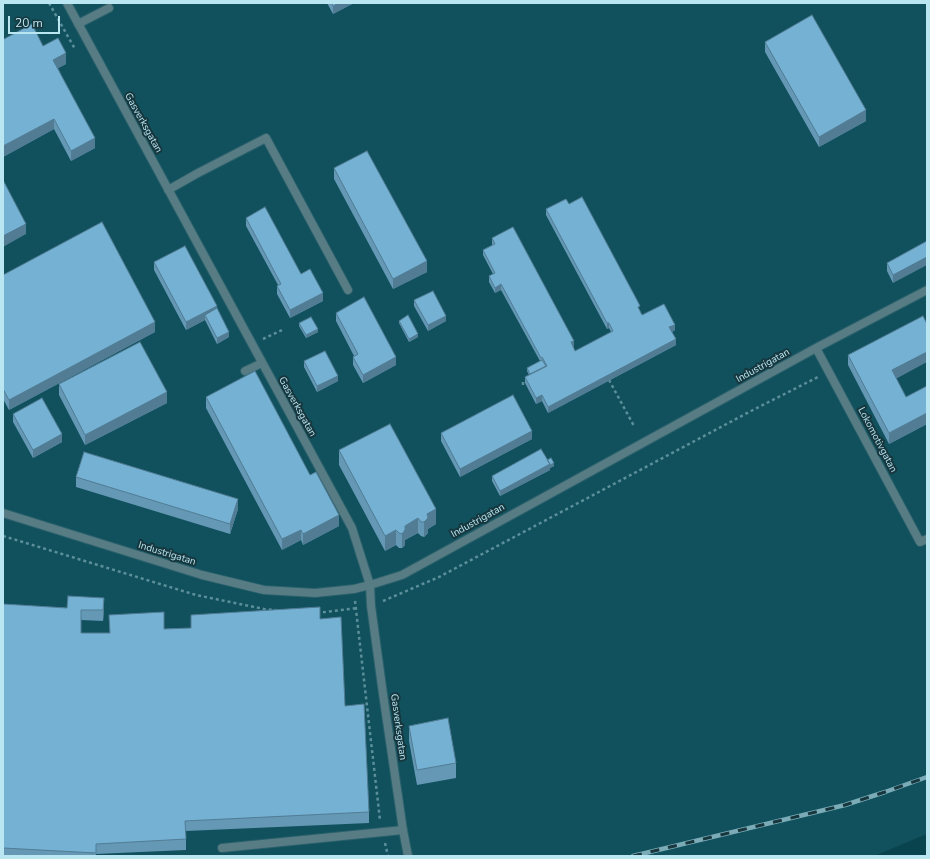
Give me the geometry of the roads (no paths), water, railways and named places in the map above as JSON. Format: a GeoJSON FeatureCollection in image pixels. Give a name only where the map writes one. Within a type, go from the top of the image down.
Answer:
{"type":"FeatureCollection","features":[{"type":"Feature","properties":{"kind":"street","name":"Gasverksgatan"},"geometry":{"type":"LineString","coordinates":[[67,3],[352,528],[370,585],[371,606],[383,694],[408,856]]}},
{"type":"Feature","properties":{"kind":"street"},"geometry":{"type":"LineString","coordinates":[[78,24],[109,8]]}},
{"type":"Feature","properties":{"kind":"street"},"geometry":{"type":"LineString","coordinates":[[168,190],[266,138],[348,290]]}},
{"type":"Feature","properties":{"kind":"street","name":"Industrigatan"},"geometry":{"type":"LineString","coordinates":[[3,514],[202,576],[264,590],[315,593],[354,589],[402,575],[816,348],[927,290]]}},
{"type":"Feature","properties":{"kind":"street","name":"Lokomotivgatan"},"geometry":{"type":"LineString","coordinates":[[816,348],[924,541]]}},
{"type":"Feature","properties":{"kind":"street"},"geometry":{"type":"LineString","coordinates":[[245,371],[262,363]]}},
{"type":"Feature","properties":{"kind":"street"},"geometry":{"type":"LineString","coordinates":[[222,848],[403,830]]}},
{"type":"Feature","properties":{"kind":"railway"},"geometry":{"type":"LineString","coordinates":[[633,856],[845,805],[927,777]]}}]}
